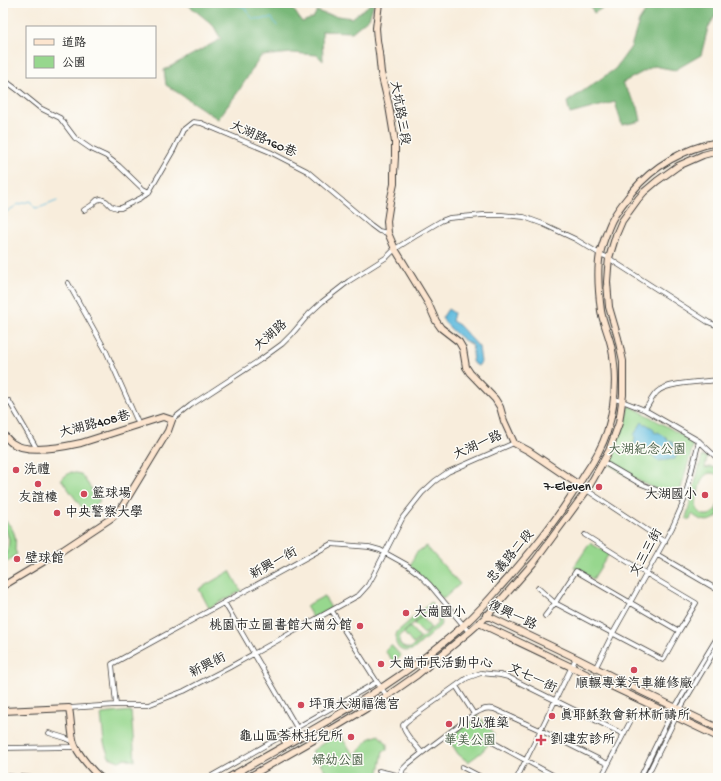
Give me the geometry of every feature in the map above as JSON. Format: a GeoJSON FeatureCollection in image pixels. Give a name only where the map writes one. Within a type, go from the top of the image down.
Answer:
{"type":"FeatureCollection","features":[{"type":"Feature","properties":{"kind":"street","name":"大坑路三段"},"geometry":{"type":"LineString","coordinates":[[379,3],[376,28],[377,40],[380,53],[381,73],[389,106],[395,142],[394,184],[387,221],[388,233],[395,249],[422,291],[436,321],[441,328],[459,342],[463,349],[466,366],[470,373],[495,399],[500,407],[504,421],[514,442]]}},
{"type":"Feature","properties":{"kind":"street"},"geometry":{"type":"LineString","coordinates":[[3,79],[40,108],[60,118],[75,138],[91,149],[106,156],[143,189],[149,192],[141,198],[121,208],[111,206],[106,201],[101,199],[97,200],[84,210]]}},
{"type":"Feature","properties":{"kind":"street","name":"大湖路160巷"},"geometry":{"type":"LineString","coordinates":[[149,192],[174,149],[183,130],[193,122],[197,122],[270,152],[307,171],[371,225],[379,231],[388,233]]}},
{"type":"Feature","properties":{"kind":"street","name":"忠義路二段"},"geometry":{"type":"LineString","coordinates":[[228,778],[382,688],[436,648],[480,610],[526,557],[563,510],[599,452],[607,432],[614,406],[616,378],[611,346],[602,313],[599,280],[600,254],[612,221],[620,206],[650,173],[668,161],[693,149],[718,142]]}},
{"type":"Feature","properties":{"kind":"street","name":"忠義路二段"},"geometry":{"type":"LineString","coordinates":[[247,778],[387,696],[417,675],[487,616],[554,535],[587,490],[609,450],[619,423],[623,395],[623,361],[609,307],[607,282],[609,258],[616,235],[622,221],[644,192],[667,173],[702,155],[718,151]]}},
{"type":"Feature","properties":{"kind":"street","name":"大湖路"},"geometry":{"type":"LineString","coordinates":[[3,586],[63,550],[120,512],[168,431],[172,420],[191,405],[282,344],[309,314],[349,281],[387,257],[395,249],[441,221],[449,218],[502,215],[524,217],[543,224],[575,239],[609,258],[708,322],[718,326]]}},
{"type":"Feature","properties":{"kind":"street"},"geometry":{"type":"LineString","coordinates":[[68,283],[106,351],[139,425]]}},
{"type":"Feature","properties":{"kind":"street"},"geometry":{"type":"LineString","coordinates":[[645,410],[657,392],[662,388],[673,385],[718,380]]}},
{"type":"Feature","properties":{"kind":"street"},"geometry":{"type":"LineString","coordinates":[[614,398],[645,410],[699,441],[718,459]]}},
{"type":"Feature","properties":{"kind":"street"},"geometry":{"type":"LineString","coordinates":[[9,400],[37,448]]}},
{"type":"Feature","properties":{"kind":"street","name":"大湖路408巷"},"geometry":{"type":"LineString","coordinates":[[3,434],[12,443],[30,449],[69,446],[163,417],[172,420]]}},
{"type":"Feature","properties":{"kind":"street","name":"文三三街"},"geometry":{"type":"LineString","coordinates":[[596,667],[613,633],[672,528],[684,501],[699,441]]}},
{"type":"Feature","properties":{"kind":"street","name":"大湖一路"},"geometry":{"type":"LineString","coordinates":[[385,553],[403,517],[422,493],[435,481],[448,472],[514,442],[665,542]]}},
{"type":"Feature","properties":{"kind":"street"},"geometry":{"type":"LineString","coordinates":[[603,462],[639,483],[684,501]]}},
{"type":"Feature","properties":{"kind":"street"},"geometry":{"type":"LineString","coordinates":[[538,588],[555,603],[663,660],[696,603],[586,535]]}},
{"type":"Feature","properties":{"kind":"street","name":"新興一街"},"geometry":{"type":"LineString","coordinates":[[116,705],[112,664],[331,544],[380,550],[407,565],[430,585],[469,632]]}},
{"type":"Feature","properties":{"kind":"street","name":"新興街"},"geometry":{"type":"LineString","coordinates":[[3,711],[116,705],[148,705],[230,668],[359,595],[368,585],[385,553]]}},
{"type":"Feature","properties":{"kind":"street"},"geometry":{"type":"LineString","coordinates":[[658,555],[718,590]]}},
{"type":"Feature","properties":{"kind":"street"},"geometry":{"type":"LineString","coordinates":[[545,616],[576,571],[679,631]]}},
{"type":"Feature","properties":{"kind":"street"},"geometry":{"type":"LineString","coordinates":[[224,602],[297,728]]}},
{"type":"Feature","properties":{"kind":"street","name":"復興一路"},"geometry":{"type":"LineString","coordinates":[[480,610],[487,616],[596,667],[718,728]]}},
{"type":"Feature","properties":{"kind":"street","name":"復興一路"},"geometry":{"type":"LineString","coordinates":[[480,610],[479,623],[718,737]]}},
{"type":"Feature","properties":{"kind":"street"},"geometry":{"type":"LineString","coordinates":[[332,611],[387,696]]}},
{"type":"Feature","properties":{"kind":"street"},"geometry":{"type":"LineString","coordinates":[[640,778],[718,636]]}},
{"type":"Feature","properties":{"kind":"street"},"geometry":{"type":"LineString","coordinates":[[678,708],[718,645]]}},
{"type":"Feature","properties":{"kind":"street"},"geometry":{"type":"LineString","coordinates":[[517,778],[576,658]]}},
{"type":"Feature","properties":{"kind":"street","name":"文七一街"},"geometry":{"type":"LineString","coordinates":[[422,753],[403,728],[403,725],[467,678],[481,673],[508,677],[624,734]]}},
{"type":"Feature","properties":{"kind":"street"},"geometry":{"type":"LineString","coordinates":[[208,778],[377,682]]}},
{"type":"Feature","properties":{"kind":"street"},"geometry":{"type":"LineString","coordinates":[[456,686],[474,714]]}},
{"type":"Feature","properties":{"kind":"street"},"geometry":{"type":"LineString","coordinates":[[69,708],[74,744],[101,778]]}},
{"type":"Feature","properties":{"kind":"street"},"geometry":{"type":"LineString","coordinates":[[400,777],[403,769],[422,753],[474,714],[480,710],[488,708],[494,709],[540,730],[608,764]]}},
{"type":"Feature","properties":{"kind":"street"},"geometry":{"type":"LineString","coordinates":[[646,778],[674,715]]}},
{"type":"Feature","properties":{"kind":"street"},"geometry":{"type":"LineString","coordinates":[[602,778],[630,722]]}},
{"type":"Feature","properties":{"kind":"street"},"geometry":{"type":"LineString","coordinates":[[50,733],[65,738],[74,744]]}},
{"type":"Feature","properties":{"kind":"street"},"geometry":{"type":"LineString","coordinates":[[282,736],[287,744]]}},
{"type":"Feature","properties":{"kind":"street"},"geometry":{"type":"LineString","coordinates":[[494,743],[558,778]]}},
{"type":"Feature","properties":{"kind":"street"},"geometry":{"type":"LineString","coordinates":[[3,748],[74,744]]}},
{"type":"Feature","properties":{"kind":"street"},"geometry":{"type":"LineString","coordinates":[[462,767],[483,778]]}},
{"type":"Feature","properties":{"kind":"street"},"geometry":{"type":"LineString","coordinates":[[379,771],[400,777],[410,778]]}},
{"type":"Feature","properties":{"kind":"street"},"geometry":{"type":"LineString","coordinates":[[3,776],[36,778]]}},
{"type":"Feature","properties":{"kind":"street"},"geometry":{"type":"LineString","coordinates":[[378,776],[388,778]]}},
{"type":"Feature","properties":{"kind":"green space"},"geometry":{"type":"Polygon","coordinates":[[[186,3],[289,3],[302,22],[313,18],[317,11],[325,14],[352,18],[374,3],[369,18],[352,32],[322,31],[323,61],[317,55],[292,53],[261,56],[238,92],[218,119],[166,85],[164,70],[221,39],[213,25],[186,3]]]}},
{"type":"Feature","properties":{"kind":"green space"},"geometry":{"type":"Polygon","coordinates":[[[589,3],[611,3],[594,13],[589,3]]]}},
{"type":"Feature","properties":{"kind":"green space"},"geometry":{"type":"Polygon","coordinates":[[[651,3],[718,3],[718,11],[708,28],[701,55],[675,70],[654,66],[622,83],[638,107],[641,121],[622,125],[615,102],[570,114],[567,102],[615,69],[631,47],[639,21],[651,3]]]}},
{"type":"Feature","properties":{"kind":"green space","name":"大湖紀念公園"},"geometry":{"type":"Polygon","coordinates":[[[631,406],[694,442],[678,499],[626,475],[609,464],[616,441],[626,421],[628,407],[631,406]]]}},
{"type":"Feature","properties":{"kind":"green space"},"geometry":{"type":"Polygon","coordinates":[[[702,456],[707,457],[705,468],[718,468],[718,475],[712,473],[707,474],[704,477],[701,481],[698,492],[696,503],[699,512],[702,514],[709,515],[713,513],[718,504],[718,516],[708,521],[701,520],[692,514],[690,520],[686,518],[702,456]]]}},
{"type":"Feature","properties":{"kind":"green space"},"geometry":{"type":"Polygon","coordinates":[[[71,472],[81,474],[100,501],[85,512],[61,479],[71,472]]]}},
{"type":"Feature","properties":{"kind":"green space"},"geometry":{"type":"Polygon","coordinates":[[[3,519],[10,525],[14,533],[16,541],[15,550],[17,554],[3,565],[3,554],[5,556],[9,540],[3,527],[3,519]]]}},
{"type":"Feature","properties":{"kind":"green space"},"geometry":{"type":"Polygon","coordinates":[[[590,543],[609,554],[593,579],[574,567],[590,543]]]}},
{"type":"Feature","properties":{"kind":"green space"},"geometry":{"type":"Polygon","coordinates":[[[426,546],[460,584],[443,599],[410,566],[416,553],[426,546]]]}},
{"type":"Feature","properties":{"kind":"green space"},"geometry":{"type":"Polygon","coordinates":[[[230,571],[241,591],[209,608],[199,589],[230,571]]]}},
{"type":"Feature","properties":{"kind":"green space"},"geometry":{"type":"Polygon","coordinates":[[[324,596],[331,608],[313,618],[306,606],[324,596]]]}},
{"type":"Feature","properties":{"kind":"green space"},"geometry":{"type":"Polygon","coordinates":[[[431,602],[433,604],[430,607],[440,614],[442,620],[440,626],[414,649],[405,651],[399,648],[396,641],[397,632],[431,602]],[[426,611],[400,636],[399,641],[402,646],[405,648],[411,648],[437,624],[438,620],[436,614],[426,611]]]}},
{"type":"Feature","properties":{"kind":"green space"},"geometry":{"type":"Polygon","coordinates":[[[421,617],[431,628],[424,634],[414,624],[421,617]]]}},
{"type":"Feature","properties":{"kind":"green space"},"geometry":{"type":"Polygon","coordinates":[[[410,627],[420,638],[413,644],[404,633],[410,627]]]}},
{"type":"Feature","properties":{"kind":"green space"},"geometry":{"type":"Polygon","coordinates":[[[391,645],[401,656],[394,662],[385,651],[391,645]]]}},
{"type":"Feature","properties":{"kind":"green space"},"geometry":{"type":"Polygon","coordinates":[[[131,711],[135,761],[125,758],[119,761],[109,757],[104,743],[101,714],[131,711]]]}},
{"type":"Feature","properties":{"kind":"green space","name":"華美公園"},"geometry":{"type":"Polygon","coordinates":[[[477,715],[494,734],[483,750],[468,762],[458,754],[448,738],[477,715]]]}},
{"type":"Feature","properties":{"kind":"green space","name":"婦幼公園"},"geometry":{"type":"Polygon","coordinates":[[[338,733],[354,755],[361,749],[368,739],[378,735],[387,743],[387,750],[383,751],[378,778],[330,778],[312,751],[338,733]]]}},
{"type":"Feature","properties":{"kind":"water"},"geometry":{"type":"Polygon","coordinates":[[[448,309],[454,313],[452,321],[459,325],[479,347],[481,362],[478,366],[472,362],[472,345],[448,326],[442,318],[448,309]]]}},
{"type":"Feature","properties":{"kind":"water"},"geometry":{"type":"Polygon","coordinates":[[[642,422],[654,429],[654,432],[658,432],[667,438],[668,441],[670,440],[673,443],[677,454],[675,459],[658,461],[647,451],[634,444],[634,435],[642,422]]]}},
{"type":"Feature","properties":{"kind":"waterway"},"geometry":{"type":"LineString","coordinates":[[230,3],[244,7],[253,19],[272,18],[277,26]]}},
{"type":"Feature","properties":{"kind":"waterway"},"geometry":{"type":"LineString","coordinates":[[3,214],[19,204],[30,201],[35,208],[57,201]]}},
{"type":"Feature","properties":{"kind":"place","name":"洗禮"},"geometry":{"type":"Point","coordinates":[16,470]}},
{"type":"Feature","properties":{"kind":"place","name":"友誼樓"},"geometry":{"type":"Point","coordinates":[38,484]}},
{"type":"Feature","properties":{"kind":"place","name":"7-Eleven"},"geometry":{"type":"Point","coordinates":[599,487]}},
{"type":"Feature","properties":{"kind":"place","name":"籃球場"},"geometry":{"type":"Point","coordinates":[84,494]}},
{"type":"Feature","properties":{"kind":"place","name":"大湖國小"},"geometry":{"type":"Point","coordinates":[705,495]}},
{"type":"Feature","properties":{"kind":"place","name":"中央警察大學"},"geometry":{"type":"Point","coordinates":[57,513]}},
{"type":"Feature","properties":{"kind":"place","name":"壁球館"},"geometry":{"type":"Point","coordinates":[17,559]}},
{"type":"Feature","properties":{"kind":"place","name":"大崗國小"},"geometry":{"type":"Point","coordinates":[406,613]}},
{"type":"Feature","properties":{"kind":"place","name":"桃園市立圖書館大崗分館"},"geometry":{"type":"Point","coordinates":[360,626]}},
{"type":"Feature","properties":{"kind":"place","name":"大崗市民活動中心"},"geometry":{"type":"Point","coordinates":[381,664]}},
{"type":"Feature","properties":{"kind":"place","name":"順輾專業汽車維修廠"},"geometry":{"type":"Point","coordinates":[634,670]}},
{"type":"Feature","properties":{"kind":"place","name":"坪頂大湖福德宮"},"geometry":{"type":"Point","coordinates":[301,705]}},
{"type":"Feature","properties":{"kind":"place","name":"真耶穌教會新林祈禱所"},"geometry":{"type":"Point","coordinates":[552,716]}},
{"type":"Feature","properties":{"kind":"place","name":"川弘雅築"},"geometry":{"type":"Point","coordinates":[449,724]}},
{"type":"Feature","properties":{"kind":"place","name":"龜山區苓林托兒所"},"geometry":{"type":"Point","coordinates":[351,737]}},
{"type":"Feature","properties":{"kind":"place","name":"劉建宏診所"},"geometry":{"type":"Point","coordinates":[541,740]}}]}
